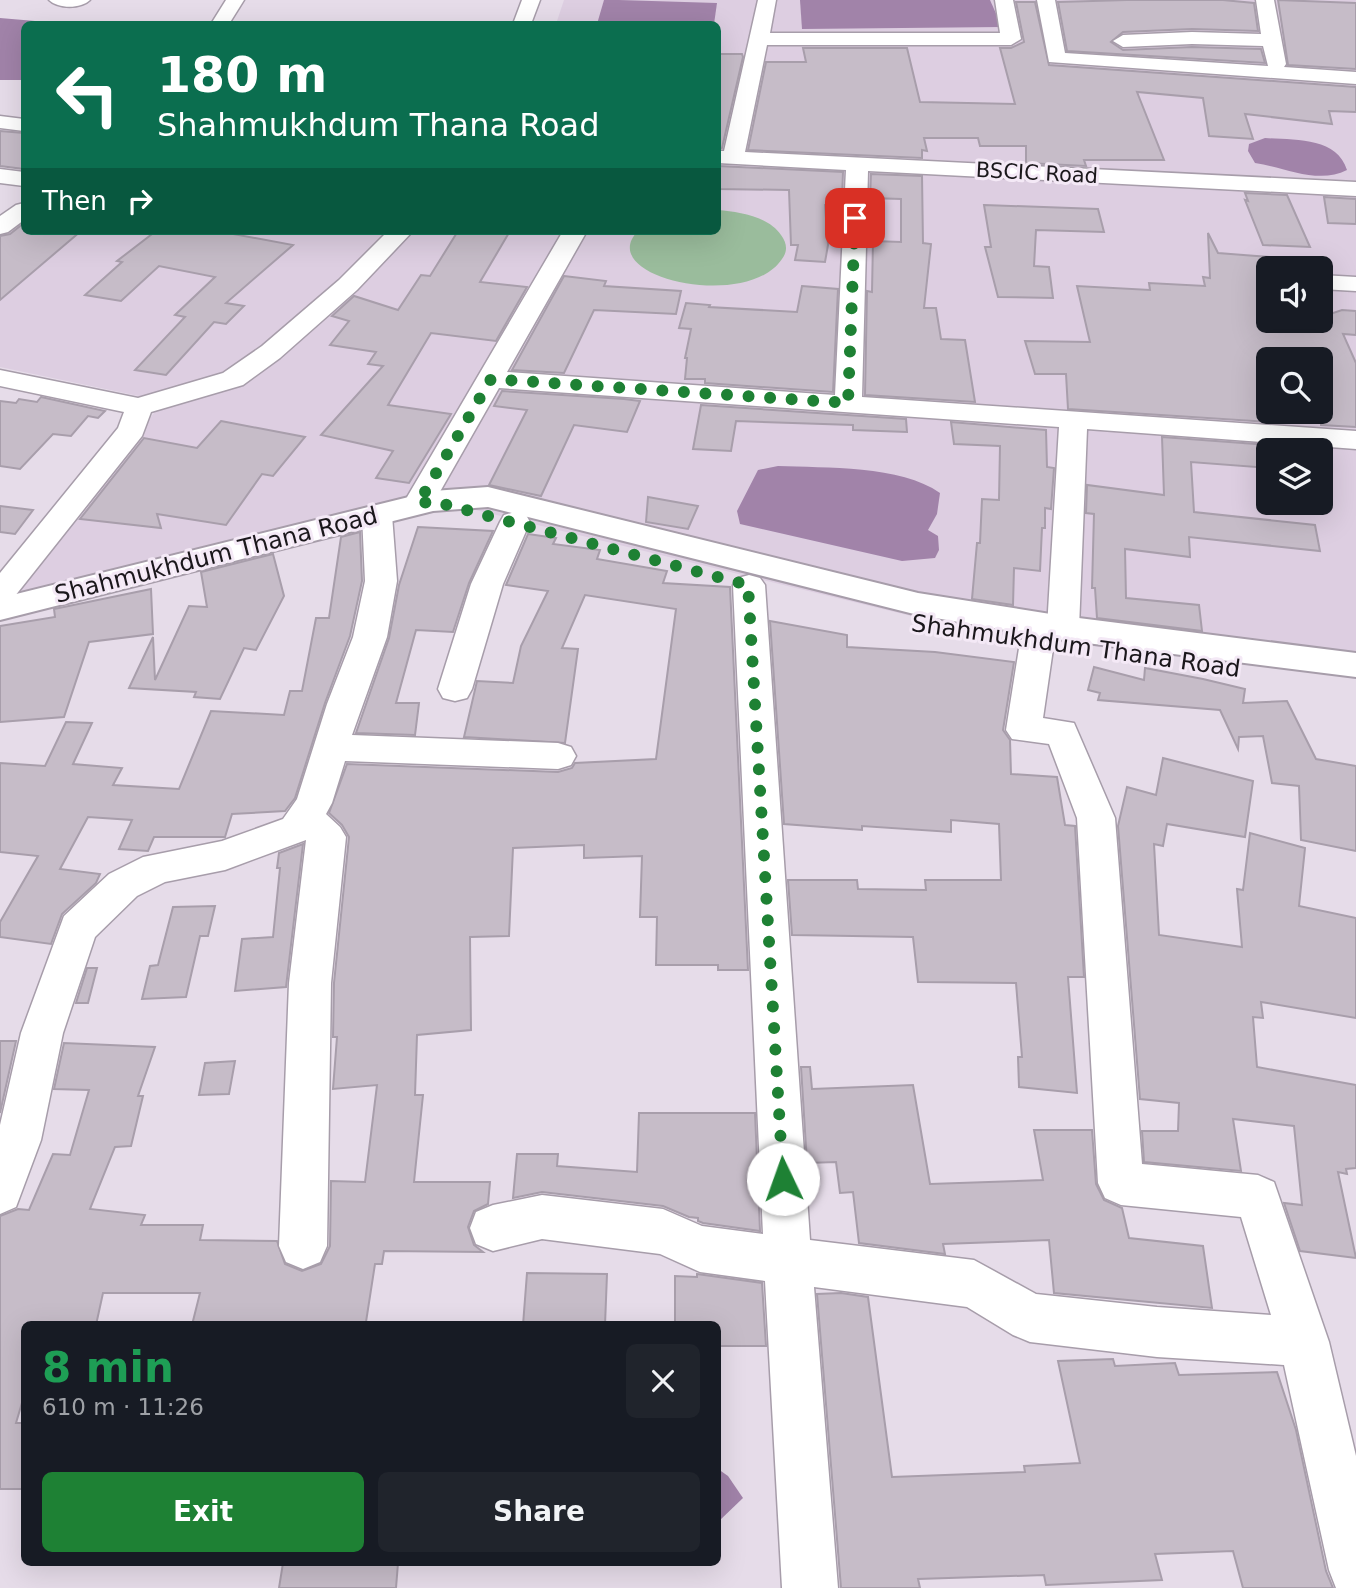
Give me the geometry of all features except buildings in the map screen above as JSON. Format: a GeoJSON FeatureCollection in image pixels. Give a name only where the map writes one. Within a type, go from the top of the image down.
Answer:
{"type":"FeatureCollection","features":[{"type":"Feature","properties":{"kind":"main road","name":"Shahmukhdum Thana Road"},"geometry":{"type":"LineString","coordinates":[[0,609],[425,503],[471,496],[504,499],[759,566],[1050,635],[1356,682]]}},
{"type":"Feature","properties":{"kind":"main road","name":"Shahmukhdum Thana Road"},"geometry":{"type":"LineString","coordinates":[[425,503],[515,522],[748,585],[911,625],[973,636],[1050,635],[1356,665]]}},
{"type":"Feature","properties":{"kind":"street"},"geometry":{"type":"LineString","coordinates":[[58,0],[81,0]]}},
{"type":"Feature","properties":{"kind":"street"},"geometry":{"type":"LineString","coordinates":[[222,21],[235,0]]}},
{"type":"Feature","properties":{"kind":"street"},"geometry":{"type":"LineString","coordinates":[[523,21],[531,0]]}},
{"type":"Feature","properties":{"kind":"street"},"geometry":{"type":"LineString","coordinates":[[725,158],[759,39],[767,0]]}},
{"type":"Feature","properties":{"kind":"street"},"geometry":{"type":"LineString","coordinates":[[759,39],[1011,39],[1004,0]]}},
{"type":"Feature","properties":{"kind":"street"},"geometry":{"type":"LineString","coordinates":[[1046,0],[1056,58],[1356,78]]}},
{"type":"Feature","properties":{"kind":"street"},"geometry":{"type":"LineString","coordinates":[[1265,0],[1278,72]]}},
{"type":"Feature","properties":{"kind":"street"},"geometry":{"type":"LineString","coordinates":[[1103,42],[1192,38],[1272,40]]}},
{"type":"Feature","properties":{"kind":"street"},"geometry":{"type":"LineString","coordinates":[[0,122],[21,125]]}},
{"type":"Feature","properties":{"kind":"street","name":"BSCIC Road"},"geometry":{"type":"LineString","coordinates":[[725,158],[1356,188]]}},
{"type":"Feature","properties":{"kind":"street"},"geometry":{"type":"LineString","coordinates":[[848,403],[857,165]]}},
{"type":"Feature","properties":{"kind":"street"},"geometry":{"type":"LineString","coordinates":[[0,176],[21,179]]}},
{"type":"Feature","properties":{"kind":"street"},"geometry":{"type":"LineString","coordinates":[[0,227],[21,212]]}},
{"type":"Feature","properties":{"kind":"street"},"geometry":{"type":"LineString","coordinates":[[0,378],[139,407],[233,380],[271,352],[348,285],[397,235]]}},
{"type":"Feature","properties":{"kind":"street"},"geometry":{"type":"LineString","coordinates":[[425,503],[573,235]]}},
{"type":"Feature","properties":{"kind":"street"},"geometry":{"type":"LineString","coordinates":[[1333,283],[1356,284]]}},
{"type":"Feature","properties":{"kind":"street"},"geometry":{"type":"LineString","coordinates":[[491,379],[1356,440]]}},
{"type":"Feature","properties":{"kind":"street"},"geometry":{"type":"LineString","coordinates":[[0,594],[132,430],[139,407]]}},
{"type":"Feature","properties":{"kind":"street"},"geometry":{"type":"LineString","coordinates":[[1073,421],[1050,635],[1024,730],[1062,732],[1096,818],[1121,1183],[1258,1197],[1304,1342],[1356,1570]]}},
{"type":"Feature","properties":{"kind":"street"},"geometry":{"type":"LineString","coordinates":[[0,1192],[9,1140],[78,928],[123,885],[158,867],[225,855],[296,829],[314,803],[370,637],[381,581],[377,515]]}},
{"type":"Feature","properties":{"kind":"street"},"geometry":{"type":"LineString","coordinates":[[455,689],[487,584],[515,522]]}},
{"type":"Feature","properties":{"kind":"street"},"geometry":{"type":"LineString","coordinates":[[748,585],[810,1588]]}},
{"type":"Feature","properties":{"kind":"street"},"geometry":{"type":"LineString","coordinates":[[331,747],[558,756]]}},
{"type":"Feature","properties":{"kind":"street"},"geometry":{"type":"LineString","coordinates":[[303,1246],[310,983],[327,837],[304,817]]}},
{"type":"Feature","properties":{"kind":"street"},"geometry":{"type":"LineString","coordinates":[[494,1228],[542,1217],[663,1233],[700,1249],[974,1284],[1030,1318],[1157,1332],[1304,1342]]}},
{"type":"Feature","properties":{"kind":"shaded area"},"geometry":{"type":"Polygon","coordinates":[[[564,0],[1356,0],[1356,678],[977,632],[447,503],[1,614],[163,401],[0,367],[0,228],[21,214],[21,235],[721,235],[721,21],[557,21],[564,0]]]}},
{"type":"Feature","properties":{"kind":"shaded area"},"geometry":{"type":"Polygon","coordinates":[[[604,0],[717,3],[714,21],[598,21],[604,0]]]}},
{"type":"Feature","properties":{"kind":"shaded area"},"geometry":{"type":"Polygon","coordinates":[[[800,0],[990,0],[1002,27],[802,29],[800,0]]]}},
{"type":"Feature","properties":{"kind":"shaded area"},"geometry":{"type":"Polygon","coordinates":[[[0,18],[35,21],[21,21],[21,80],[0,80],[0,18]]]}},
{"type":"Feature","properties":{"kind":"shaded area"},"geometry":{"type":"Polygon","coordinates":[[[1265,138],[1301,140],[1324,146],[1342,159],[1347,170],[1325,176],[1301,174],[1255,163],[1248,151],[1249,144],[1265,138]]]}},
{"type":"Feature","properties":{"kind":"shaded area"},"geometry":{"type":"Polygon","coordinates":[[[778,466],[884,473],[905,477],[940,493],[937,514],[928,530],[938,536],[939,550],[935,558],[902,561],[740,524],[737,511],[758,470],[778,466]]]}},
{"type":"Feature","properties":{"kind":"shaded area"},"geometry":{"type":"Polygon","coordinates":[[[721,1471],[728,1476],[743,1498],[721,1519],[721,1471]]]}},
{"type":"Feature","properties":{"kind":"green space"},"geometry":{"type":"Polygon","coordinates":[[[721,210],[752,216],[769,223],[786,244],[782,259],[764,275],[738,283],[709,286],[680,282],[655,274],[637,262],[630,248],[636,235],[721,235],[721,210]]]}},
{"type":"Feature","properties":{"kind":"route"},"geometry":{"type":"LineString","coordinates":[[783,1179],[748,585],[432,501],[418,504],[491,379],[848,403],[855,218]]}}]}
